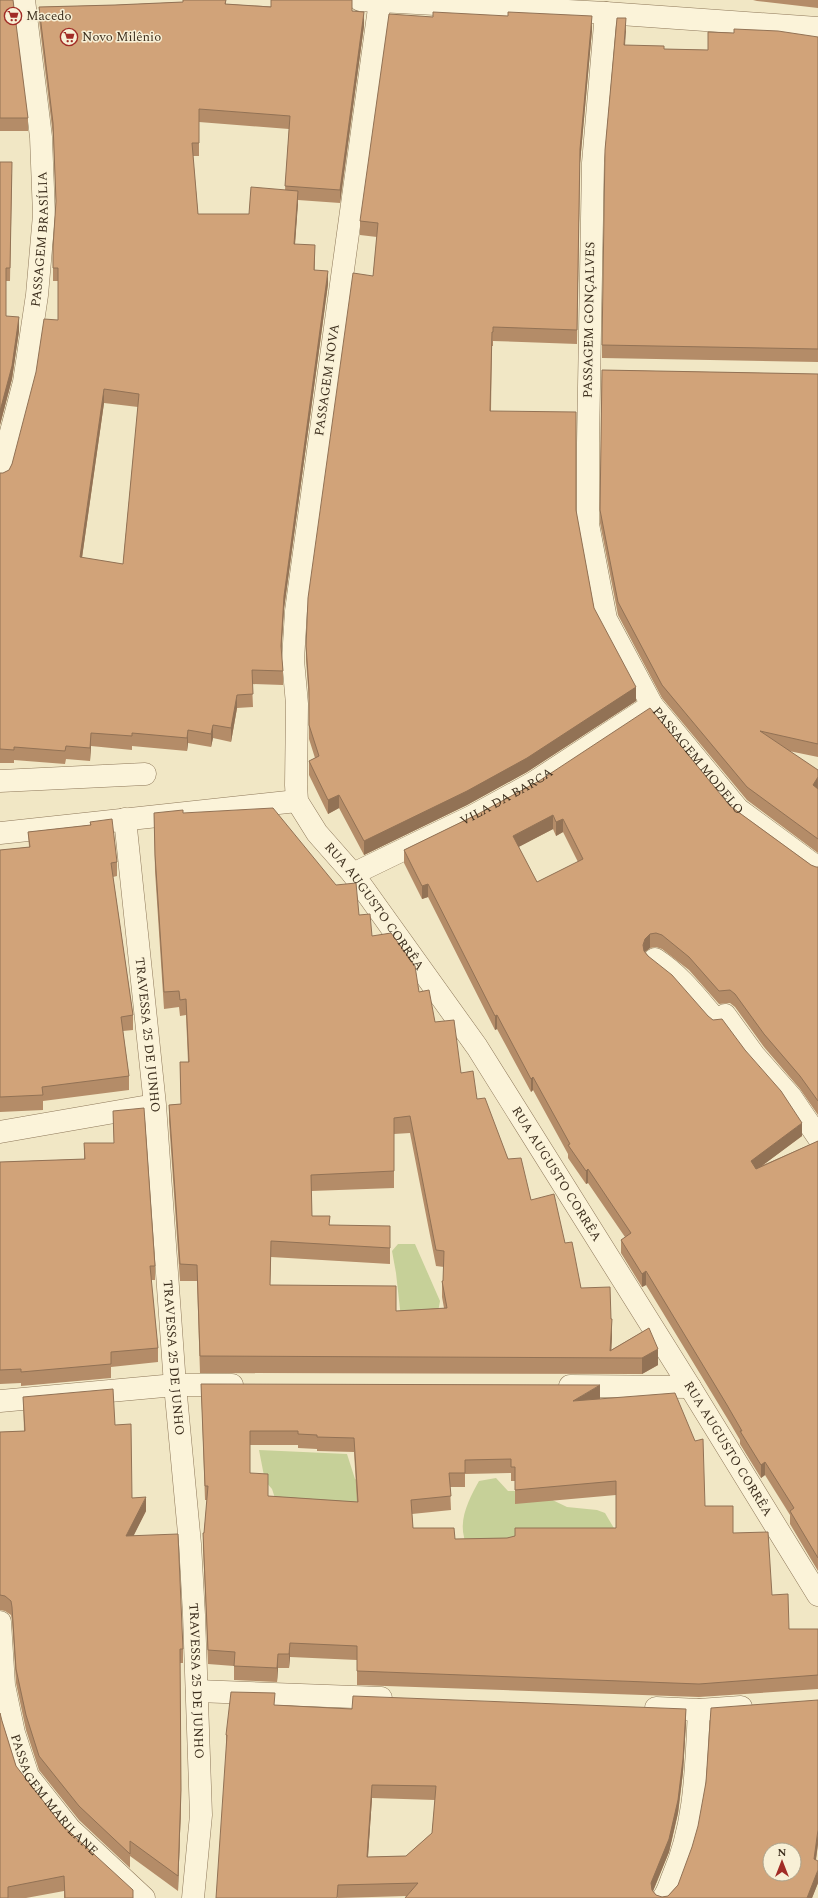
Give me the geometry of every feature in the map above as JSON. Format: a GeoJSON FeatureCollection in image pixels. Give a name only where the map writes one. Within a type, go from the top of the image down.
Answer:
{"type":"FeatureCollection","features":[{"type":"Feature","properties":{"kind":"street","name":"PASSAGEM BRASÍLIA"},"geometry":{"type":"LineString","coordinates":[[0,474],[24,382],[37,295],[44,215],[41,137],[24,0]]}},
{"type":"Feature","properties":{"kind":"street"},"geometry":{"type":"LineString","coordinates":[[370,0],[606,13],[818,28]]}},
{"type":"Feature","properties":{"kind":"street","name":"PASSAGEM NOVA"},"geometry":{"type":"LineString","coordinates":[[297,801],[297,704],[293,660],[296,611],[370,0]]}},
{"type":"Feature","properties":{"kind":"street","name":"PASSAGEM GONÇALVES"},"geometry":{"type":"LineString","coordinates":[[606,13],[593,163],[588,370],[588,524],[596,571],[609,625]]}},
{"type":"Feature","properties":{"kind":"street"},"geometry":{"type":"LineString","coordinates":[[588,370],[610,371]]}},
{"type":"Feature","properties":{"kind":"street","name":"PASSAGEM MODELO"},"geometry":{"type":"LineString","coordinates":[[609,625],[652,705],[738,809],[818,868]]}},
{"type":"Feature","properties":{"kind":"street","name":"VILA DA BARCA"},"geometry":{"type":"LineString","coordinates":[[353,874],[473,816],[533,783],[652,705]]}},
{"type":"Feature","properties":{"kind":"street"},"geometry":{"type":"LineString","coordinates":[[0,781],[145,774]]}},
{"type":"Feature","properties":{"kind":"street"},"geometry":{"type":"LineString","coordinates":[[0,833],[297,801]]}},
{"type":"Feature","properties":{"kind":"street","name":"RUA AUGUSTO CORRÊA"},"geometry":{"type":"LineString","coordinates":[[297,801],[317,833],[353,874],[477,1047],[690,1387],[818,1595]]}},
{"type":"Feature","properties":{"kind":"street","name":"TRAVESSA 25 DE JUNHO"},"geometry":{"type":"LineString","coordinates":[[125,819],[155,1105],[174,1384],[190,1544],[202,1815],[193,1898]]}},
{"type":"Feature","properties":{"kind":"street"},"geometry":{"type":"LineString","coordinates":[[655,959],[667,966],[682,980],[716,1021],[725,1015],[754,1055],[791,1097],[818,1137]]}},
{"type":"Feature","properties":{"kind":"street"},"geometry":{"type":"LineString","coordinates":[[0,1132],[155,1105]]}},
{"type":"Feature","properties":{"kind":"street"},"geometry":{"type":"LineString","coordinates":[[0,1401],[174,1384],[254,1385]]}},
{"type":"Feature","properties":{"kind":"street"},"geometry":{"type":"LineString","coordinates":[[547,1386],[690,1387]]}},
{"type":"Feature","properties":{"kind":"street","name":"PASSAGEM MARILANE"},"geometry":{"type":"LineString","coordinates":[[0,1622],[4,1685],[14,1733],[28,1776],[70,1829],[144,1898]]}},
{"type":"Feature","properties":{"kind":"street"},"geometry":{"type":"LineString","coordinates":[[197,1691],[404,1699]]}},
{"type":"Feature","properties":{"kind":"street"},"geometry":{"type":"LineString","coordinates":[[636,1707],[700,1710],[763,1705]]}},
{"type":"Feature","properties":{"kind":"street"},"geometry":{"type":"LineString","coordinates":[[663,1898],[679,1863],[688,1835],[695,1776],[700,1710]]}},
{"type":"Feature","properties":{"kind":"green space"},"geometry":{"type":"Polygon","coordinates":[[[398,1244],[415,1244],[440,1301],[437,1318],[404,1345],[392,1251],[398,1244]]]}},
{"type":"Feature","properties":{"kind":"green space"},"geometry":{"type":"Polygon","coordinates":[[[259,1450],[347,1454],[355,1479],[375,1484],[375,1554],[277,1504],[272,1489],[265,1481],[259,1450]]]}},
{"type":"Feature","properties":{"kind":"green space"},"geometry":{"type":"Polygon","coordinates":[[[496,1478],[508,1491],[527,1491],[542,1495],[567,1507],[597,1510],[605,1513],[615,1530],[470,1548],[465,1540],[463,1530],[466,1508],[479,1481],[496,1478]]]}},
{"type":"Feature","properties":{"kind":"building"},"geometry":{"type":"Polygon","coordinates":[[[0,0],[13,0],[28,118],[0,118],[0,0]]]}},
{"type":"Feature","properties":{"kind":"building"},"geometry":{"type":"Polygon","coordinates":[[[183,0],[226,0],[225,4],[271,7],[271,0],[352,0],[352,11],[364,12],[340,190],[285,186],[290,116],[199,109],[199,143],[192,143],[198,214],[249,214],[251,187],[298,191],[294,244],[315,245],[314,270],[328,271],[284,596],[281,646],[283,671],[252,670],[253,694],[237,695],[231,728],[213,725],[211,734],[188,730],[187,738],[132,733],[132,736],[91,733],[90,748],[66,746],[65,751],[14,747],[14,750],[0,749],[0,473],[9,470],[12,464],[36,372],[44,319],[58,320],[58,268],[53,268],[56,201],[53,123],[39,7],[183,2],[183,0]],[[104,389],[80,557],[123,564],[139,394],[104,389]]]}},
{"type":"Feature","properties":{"kind":"building"},"geometry":{"type":"Polygon","coordinates":[[[433,12],[508,16],[508,12],[592,16],[580,149],[577,330],[493,327],[490,411],[576,412],[576,510],[594,608],[636,687],[527,758],[467,791],[364,841],[339,795],[328,800],[309,761],[319,756],[309,725],[309,689],[306,646],[308,598],[353,273],[373,276],[378,223],[360,221],[389,14],[433,17],[433,12]]]}},
{"type":"Feature","properties":{"kind":"building"},"geometry":{"type":"Polygon","coordinates":[[[617,18],[626,18],[624,45],[664,46],[664,49],[708,50],[708,32],[734,33],[734,29],[778,31],[818,37],[818,349],[602,345],[605,150],[617,18]]]}},
{"type":"Feature","properties":{"kind":"building"},"geometry":{"type":"Polygon","coordinates":[[[0,162],[12,162],[10,268],[6,268],[6,316],[19,317],[12,366],[0,411],[0,162]]]}},
{"type":"Feature","properties":{"kind":"building"},"geometry":{"type":"Polygon","coordinates":[[[602,370],[818,374],[818,744],[760,731],[818,770],[818,777],[813,785],[818,789],[818,839],[747,787],[662,685],[618,602],[600,510],[602,370]]]}},
{"type":"Feature","properties":{"kind":"building"},"geometry":{"type":"Polygon","coordinates":[[[650,708],[730,806],[811,865],[818,867],[818,1101],[800,1076],[764,1034],[735,994],[730,990],[719,991],[689,957],[662,935],[656,933],[650,934],[645,939],[643,945],[644,951],[648,956],[672,975],[708,1016],[713,1020],[722,1019],[745,1050],[781,1091],[802,1123],[751,1161],[756,1169],[818,1141],[818,1558],[790,1511],[794,1508],[765,1462],[761,1465],[740,1431],[742,1431],[727,1405],[646,1271],[642,1274],[621,1240],[631,1233],[588,1169],[586,1171],[568,1145],[570,1144],[533,1077],[531,1079],[497,1015],[495,1016],[428,884],[422,886],[404,850],[478,814],[539,781],[650,708]],[[553,815],[513,836],[537,882],[583,859],[563,819],[556,822],[553,815]]]}},
{"type":"Feature","properties":{"kind":"building"},"geometry":{"type":"Polygon","coordinates":[[[273,808],[336,885],[356,883],[359,915],[370,914],[372,936],[391,933],[415,966],[419,992],[429,990],[435,1022],[454,1020],[461,1073],[473,1071],[477,1099],[485,1098],[508,1159],[521,1158],[531,1200],[554,1194],[565,1243],[572,1242],[581,1288],[610,1287],[612,1319],[610,1351],[649,1328],[658,1349],[642,1358],[200,1356],[197,1265],[180,1264],[169,1105],[181,1104],[180,1062],[189,1062],[186,999],[180,1000],[179,991],[164,992],[155,855],[154,813],[183,810],[183,813],[273,808]],[[410,1116],[394,1118],[394,1171],[311,1175],[312,1216],[330,1216],[329,1225],[390,1226],[390,1248],[271,1241],[270,1285],[396,1286],[396,1311],[447,1308],[442,1281],[444,1251],[436,1250],[410,1116]]]}},
{"type":"Feature","properties":{"kind":"building"},"geometry":{"type":"Polygon","coordinates":[[[112,819],[117,862],[111,863],[133,1015],[121,1017],[129,1076],[42,1087],[43,1095],[0,1097],[0,850],[30,847],[28,832],[91,825],[90,822],[112,819]]]}},
{"type":"Feature","properties":{"kind":"building"},"geometry":{"type":"Polygon","coordinates":[[[144,1108],[155,1266],[150,1266],[158,1348],[111,1352],[111,1364],[21,1372],[21,1369],[0,1370],[0,1162],[85,1159],[84,1143],[114,1143],[113,1111],[144,1108]]]}},
{"type":"Feature","properties":{"kind":"building"},"geometry":{"type":"Polygon","coordinates":[[[201,1384],[600,1385],[573,1401],[675,1393],[695,1441],[703,1439],[705,1506],[733,1506],[733,1533],[768,1532],[772,1595],[788,1594],[789,1629],[818,1629],[818,1675],[699,1684],[357,1671],[357,1646],[290,1643],[289,1654],[278,1654],[277,1668],[234,1666],[235,1652],[208,1650],[203,1533],[208,1486],[205,1486],[201,1384]],[[250,1431],[250,1473],[268,1474],[268,1496],[358,1502],[354,1438],[317,1437],[317,1435],[298,1434],[298,1431],[250,1431]],[[511,1459],[465,1460],[465,1473],[449,1473],[451,1496],[411,1500],[413,1528],[454,1528],[455,1539],[507,1538],[515,1536],[515,1528],[616,1528],[616,1481],[515,1490],[515,1467],[511,1467],[511,1459]]]}},
{"type":"Feature","properties":{"kind":"building"},"geometry":{"type":"Polygon","coordinates":[[[113,1389],[115,1425],[131,1424],[132,1498],[146,1497],[126,1536],[178,1534],[183,1649],[180,1649],[181,1790],[178,1876],[130,1841],[130,1854],[79,1806],[39,1756],[26,1715],[16,1669],[11,1601],[5,1596],[0,1595],[0,1432],[25,1431],[23,1397],[113,1389]]]}},
{"type":"Feature","properties":{"kind":"building"},"geometry":{"type":"Polygon","coordinates":[[[231,1692],[275,1693],[274,1705],[352,1709],[353,1696],[686,1709],[683,1759],[678,1800],[669,1839],[651,1883],[652,1890],[656,1895],[662,1897],[668,1896],[678,1885],[698,1826],[706,1782],[711,1708],[818,1700],[818,1830],[814,1859],[818,1861],[818,1870],[807,1898],[405,1898],[418,1883],[338,1885],[337,1898],[216,1898],[231,1692]],[[372,1785],[367,1857],[406,1856],[432,1833],[436,1786],[372,1785]]]}},
{"type":"Feature","properties":{"kind":"building"},"geometry":{"type":"Polygon","coordinates":[[[0,1713],[16,1766],[61,1824],[133,1890],[133,1898],[65,1898],[64,1876],[8,1887],[8,1898],[0,1898],[0,1713]]]}},
{"type":"Feature","properties":{"kind":"place","name":"Macedo"},"geometry":{"type":"Point","coordinates":[13,16]}},
{"type":"Feature","properties":{"kind":"place","name":"Novo Milênio"},"geometry":{"type":"Point","coordinates":[69,37]}}]}
